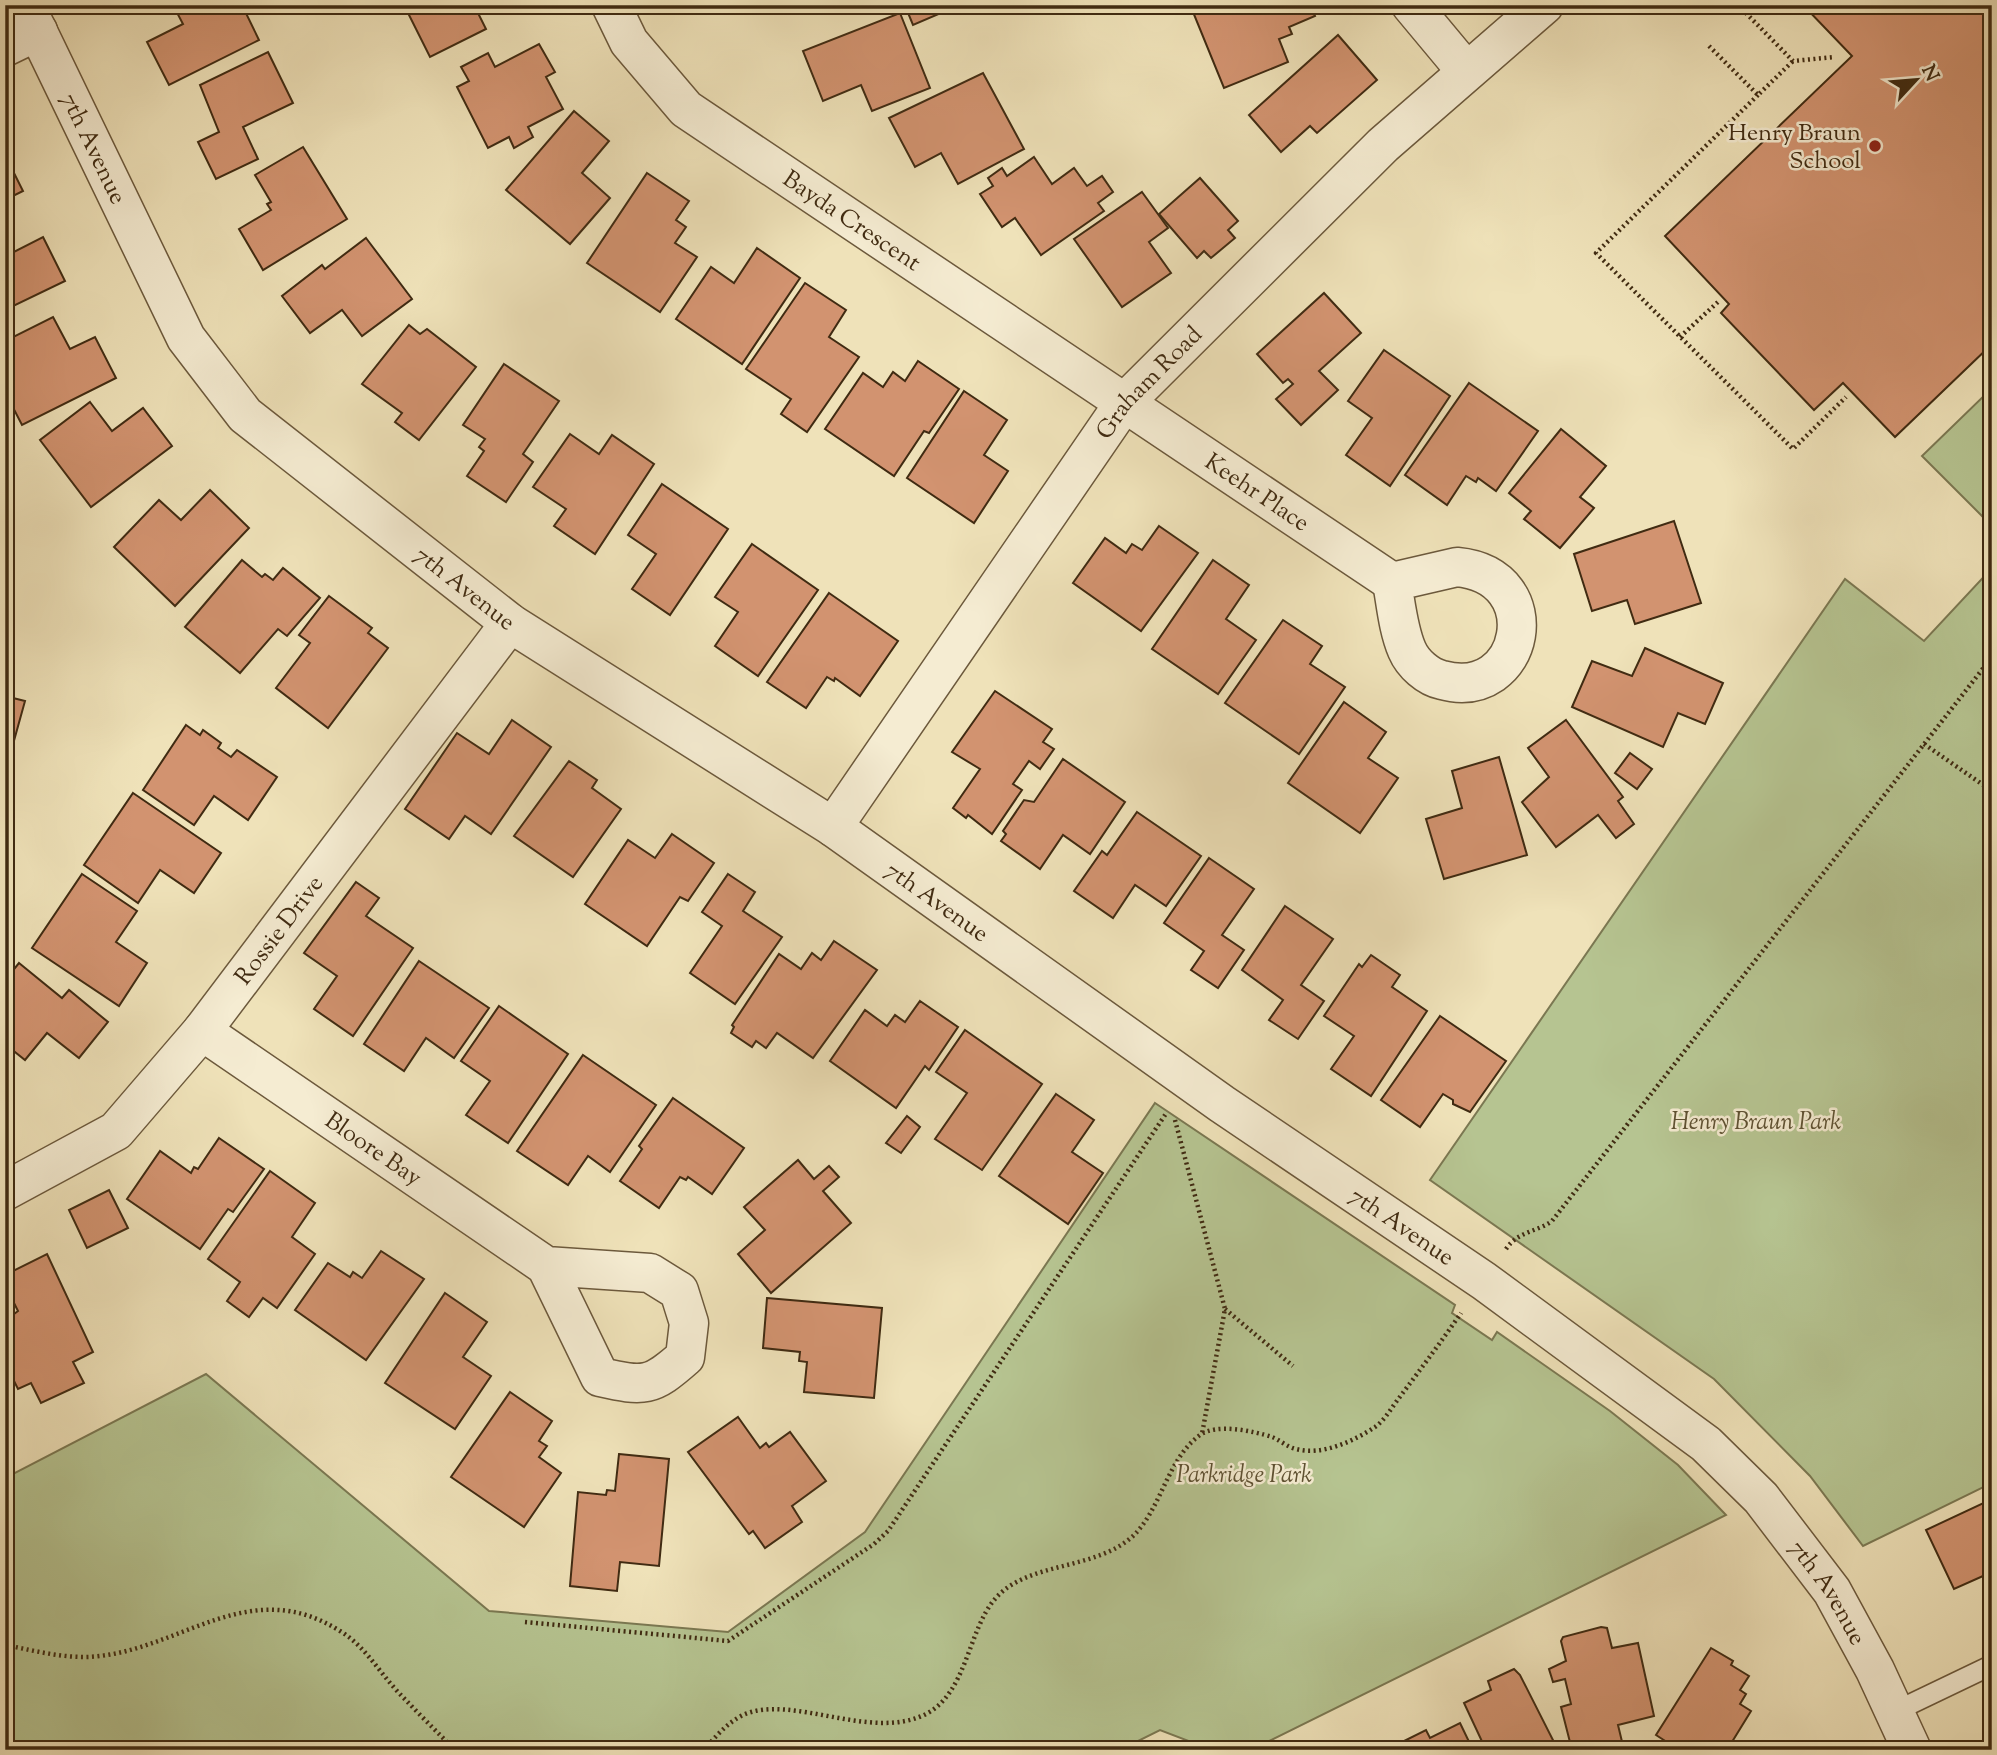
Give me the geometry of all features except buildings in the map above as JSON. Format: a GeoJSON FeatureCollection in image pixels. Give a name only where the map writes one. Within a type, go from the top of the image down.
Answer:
{"type":"FeatureCollection","features":[{"type":"Feature","properties":{"kind":"street","name":"Bayda Crescent"},"geometry":{"type":"LineString","coordinates":[[611,5],[629,42],[686,108],[1124,403]]}},
{"type":"Feature","properties":{"kind":"street"},"geometry":{"type":"LineString","coordinates":[[1411,5],[1466,71]]}},
{"type":"Feature","properties":{"kind":"street","name":"Graham Road"},"geometry":{"type":"LineString","coordinates":[[833,827],[1124,403],[1373,155],[1544,5]]}},
{"type":"Feature","properties":{"kind":"street","name":"7th Avenue"},"geometry":{"type":"LineString","coordinates":[[23,28],[186,338],[245,415],[510,623],[833,827],[1222,1104],[1484,1281],[1706,1444],[1761,1498],[1832,1591],[1912,1750]]}},
{"type":"Feature","properties":{"kind":"street","name":"Keehr Place"},"geometry":{"type":"LineString","coordinates":[[1124,403],[1392,582]]}},
{"type":"Feature","properties":{"kind":"street","name":"Rossie Drive"},"geometry":{"type":"LineString","coordinates":[[5,1191],[116,1131],[202,1031],[510,623]]}},
{"type":"Feature","properties":{"kind":"street","name":"Bloore Bay"},"geometry":{"type":"LineString","coordinates":[[202,1031],[546,1266]]}},
{"type":"Feature","properties":{"kind":"lane"},"geometry":{"type":"LineString","coordinates":[[1894,1712],[1992,1665]]}},
{"type":"Feature","properties":{"kind":"path"},"geometry":{"type":"LineString","coordinates":[[1738,5],[1793,61]]}},
{"type":"Feature","properties":{"kind":"path"},"geometry":{"type":"LineString","coordinates":[[1709,46],[1758,95]]}},
{"type":"Feature","properties":{"kind":"path"},"geometry":{"type":"LineString","coordinates":[[1835,57],[1793,61],[1596,253],[1793,449],[1846,397]]}},
{"type":"Feature","properties":{"kind":"path"},"geometry":{"type":"LineString","coordinates":[[1680,337],[1719,301]]}},
{"type":"Feature","properties":{"kind":"path"},"geometry":{"type":"LineString","coordinates":[[704,1750],[723,1729],[744,1715],[770,1709],[875,1723],[905,1722],[927,1714],[949,1695],[995,1600],[1017,1581],[1090,1560],[1132,1537],[1153,1511],[1189,1446],[1202,1433],[1221,1429],[1248,1432],[1272,1437],[1297,1450],[1322,1450],[1351,1440],[1378,1425],[1511,1242],[1552,1221],[1992,657]]}},
{"type":"Feature","properties":{"kind":"path"},"geometry":{"type":"LineString","coordinates":[[1924,744],[1992,791]]}},
{"type":"Feature","properties":{"kind":"path"},"geometry":{"type":"LineString","coordinates":[[525,1622],[728,1641],[874,1544],[888,1531],[1171,1106],[1225,1309],[1202,1433]]}},
{"type":"Feature","properties":{"kind":"path"},"geometry":{"type":"LineString","coordinates":[[1225,1309],[1293,1366]]}},
{"type":"Feature","properties":{"kind":"path"},"geometry":{"type":"LineString","coordinates":[[5,1646],[54,1656],[99,1656],[128,1651],[173,1633],[252,1610],[287,1609],[315,1618],[341,1631],[362,1648],[398,1692],[455,1750]]}},
{"type":"Feature","properties":{"kind":"green space"},"geometry":{"type":"Polygon","coordinates":[[[1992,388],[1992,506],[1982,516],[1922,456],[1992,388]]]}},
{"type":"Feature","properties":{"kind":"green space","name":"Henry Braun Park"},"geometry":{"type":"Polygon","coordinates":[[[1992,568],[1992,1483],[1863,1546],[1810,1476],[1714,1379],[1430,1180],[1845,579],[1924,641],[1992,568]]]}},
{"type":"Feature","properties":{"kind":"green space","name":"Parkridge Park"},"geometry":{"type":"Polygon","coordinates":[[[1155,1103],[1455,1305],[1452,1313],[1492,1340],[1497,1332],[1610,1411],[1678,1465],[1726,1515],[1251,1750],[1212,1750],[1160,1730],[1120,1750],[5,1750],[5,1478],[206,1374],[489,1611],[728,1632],[865,1532],[1155,1103]]]}},
{"type":"Feature","properties":{"kind":"place","name":"Henry Braun School"},"geometry":{"type":"Point","coordinates":[1875,146]}}]}
